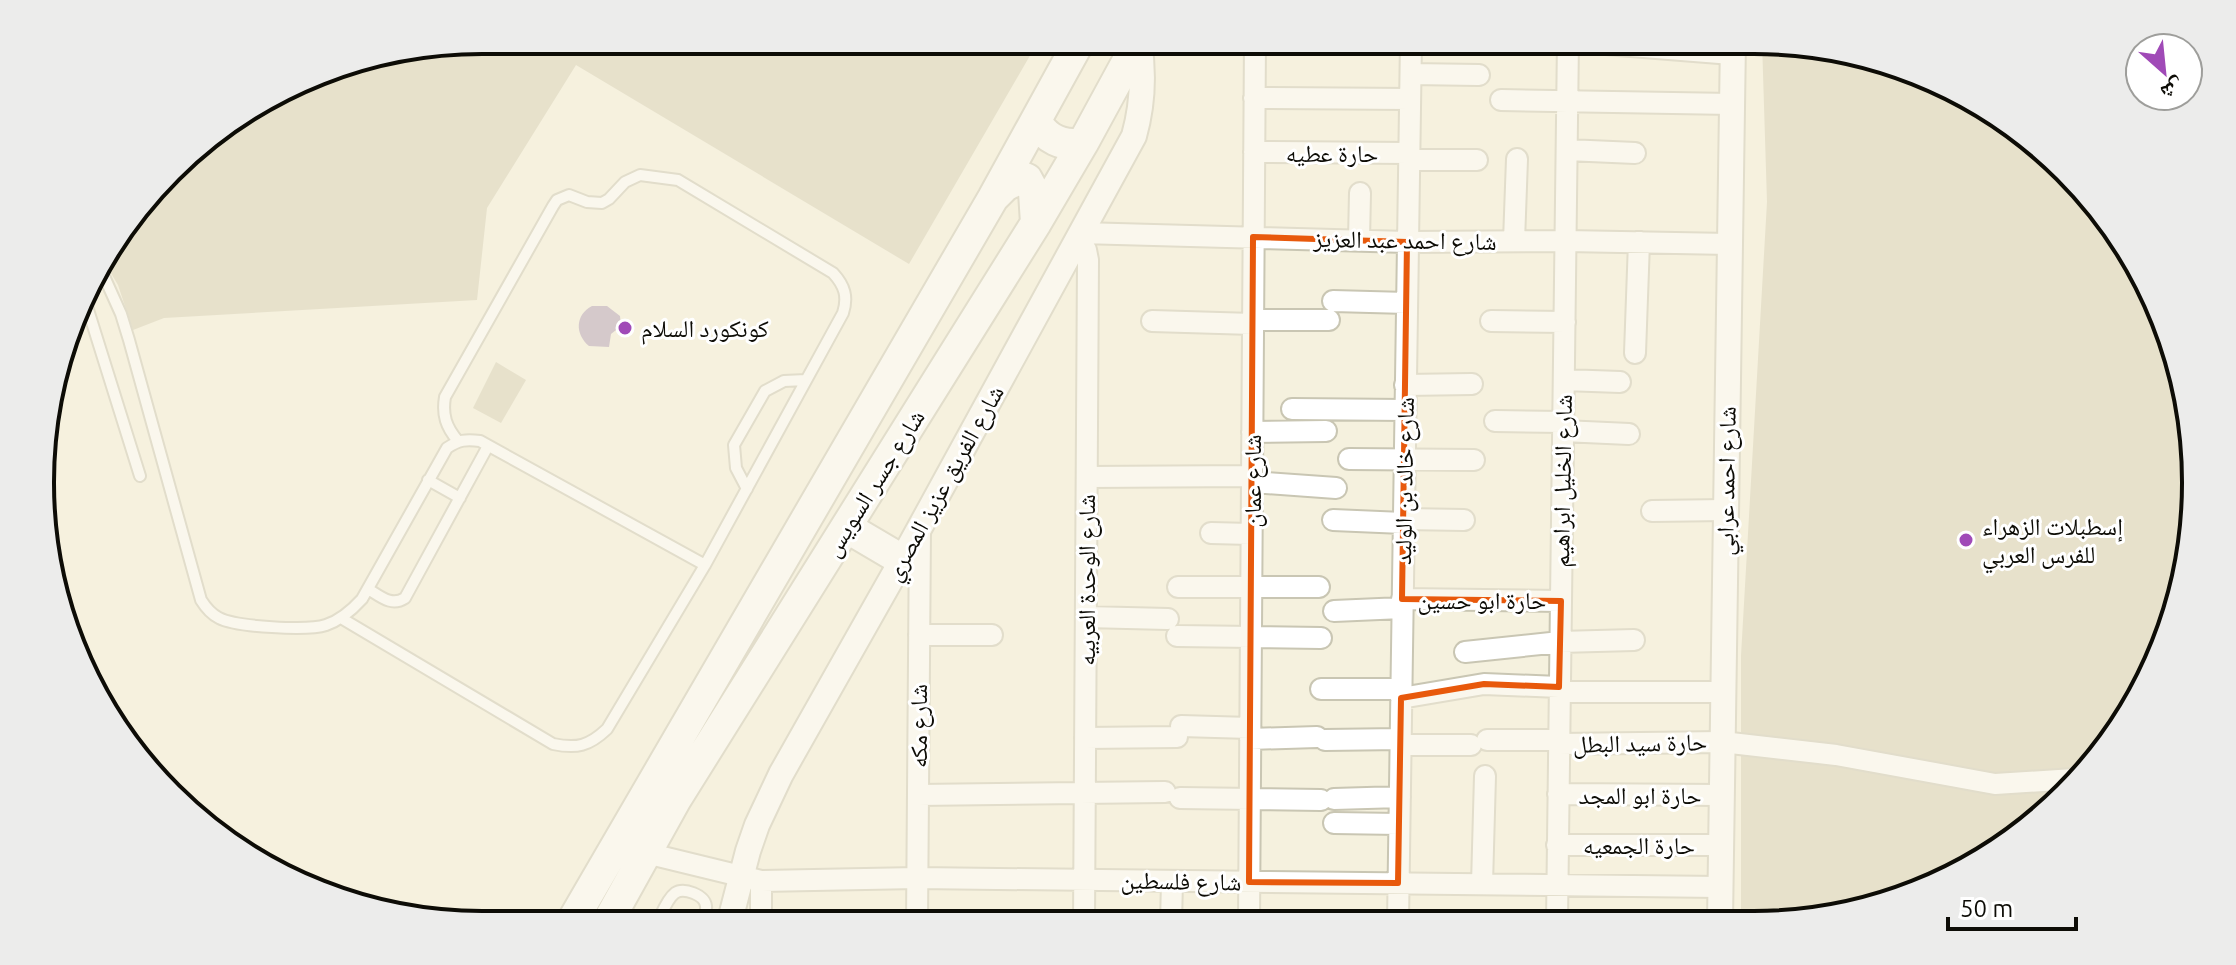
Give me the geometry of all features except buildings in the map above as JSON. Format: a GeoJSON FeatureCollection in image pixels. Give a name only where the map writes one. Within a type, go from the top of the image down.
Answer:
{"type":"FeatureCollection","features":[{"type":"Feature","properties":{"kind":"main road","name":"شارع جسر السويس"},"geometry":{"type":"LineString","coordinates":[[578,911],[993,198],[1072,54]]}},
{"type":"Feature","properties":{"kind":"main road","name":"شارع جسر السويس"},"geometry":{"type":"LineString","coordinates":[[614,911],[676,799],[1036,223],[1131,54]]}},
{"type":"Feature","properties":{"kind":"main road"},"geometry":{"type":"LineString","coordinates":[[1036,121],[1055,141],[1074,145],[1083,143]]}},
{"type":"Feature","properties":{"kind":"main road"},"geometry":{"type":"LineString","coordinates":[[993,198],[1011,182],[1022,177],[1027,179],[1034,192],[1036,223]]}},
{"type":"Feature","properties":{"kind":"main road"},"geometry":{"type":"LineString","coordinates":[[846,527],[902,560]]}},
{"type":"Feature","properties":{"kind":"street","name":"شارع الفريق عزيز المصري"},"geometry":{"type":"LineString","coordinates":[[735,911],[751,879],[757,825],[781,774],[920,528],[1134,136],[1142,94],[1141,54]]}},
{"type":"Feature","properties":{"kind":"street","name":"شارع عمان"},"geometry":{"type":"LineString","coordinates":[[1249,911],[1255,54]]}},
{"type":"Feature","properties":{"kind":"street","name":"شارع خالد بن الوليد"},"geometry":{"type":"LineString","coordinates":[[1398,911],[1411,54]]}},
{"type":"Feature","properties":{"kind":"street","name":"شارع الخليل ابراهيم"},"geometry":{"type":"LineString","coordinates":[[1557,911],[1568,54]]}},
{"type":"Feature","properties":{"kind":"street","name":"شارع احمد عرابي"},"geometry":{"type":"LineString","coordinates":[[1720,911],[1732,54]]}},
{"type":"Feature","properties":{"kind":"street"},"geometry":{"type":"LineString","coordinates":[[1411,74],[1479,75]]}},
{"type":"Feature","properties":{"kind":"street"},"geometry":{"type":"LineString","coordinates":[[1254,98],[1410,99]]}},
{"type":"Feature","properties":{"kind":"street"},"geometry":{"type":"LineString","coordinates":[[1501,100],[1732,104]]}},
{"type":"Feature","properties":{"kind":"street"},"geometry":{"type":"LineString","coordinates":[[1567,150],[1635,153]]}},
{"type":"Feature","properties":{"kind":"street","name":"حارة عطيه"},"geometry":{"type":"LineString","coordinates":[[1254,152],[1477,160]]}},
{"type":"Feature","properties":{"kind":"street"},"geometry":{"type":"LineString","coordinates":[[1514,241],[1517,159]]}},
{"type":"Feature","properties":{"kind":"street"},"geometry":{"type":"LineString","coordinates":[[1359,240],[1360,193]]}},
{"type":"Feature","properties":{"kind":"street","name":"شارع احمد عبد العزيز"},"geometry":{"type":"LineString","coordinates":[[1079,236],[1730,244]]}},
{"type":"Feature","properties":{"kind":"street","name":"شارع الوحدة العربيه"},"geometry":{"type":"LineString","coordinates":[[1079,236],[1088,260],[1084,911]]}},
{"type":"Feature","properties":{"kind":"street"},"geometry":{"type":"LineString","coordinates":[[1635,353],[1639,242]]}},
{"type":"Feature","properties":{"kind":"street"},"geometry":{"type":"LineString","coordinates":[[1152,321],[1253,322],[1407,303]]}},
{"type":"Feature","properties":{"kind":"street"},"geometry":{"type":"LineString","coordinates":[[1491,321],[1565,322]]}},
{"type":"Feature","properties":{"kind":"street"},"geometry":{"type":"LineString","coordinates":[[1564,380],[1620,382]]}},
{"type":"Feature","properties":{"kind":"street"},"geometry":{"type":"LineString","coordinates":[[1405,385],[1472,384]]}},
{"type":"Feature","properties":{"kind":"street"},"geometry":{"type":"LineString","coordinates":[[1292,409],[1405,410]]}},
{"type":"Feature","properties":{"kind":"street"},"geometry":{"type":"LineString","coordinates":[[1495,421],[1629,434]]}},
{"type":"Feature","properties":{"kind":"street"},"geometry":{"type":"LineString","coordinates":[[1252,432],[1326,431]]}},
{"type":"Feature","properties":{"kind":"street"},"geometry":{"type":"LineString","coordinates":[[1349,459],[1474,460]]}},
{"type":"Feature","properties":{"kind":"street"},"geometry":{"type":"LineString","coordinates":[[1087,477],[1252,479],[1336,488]]}},
{"type":"Feature","properties":{"kind":"street"},"geometry":{"type":"LineString","coordinates":[[1652,511],[1726,510]]}},
{"type":"Feature","properties":{"kind":"street"},"geometry":{"type":"LineString","coordinates":[[1333,520],[1464,520]]}},
{"type":"Feature","properties":{"kind":"street","name":"شارع مكه"},"geometry":{"type":"LineString","coordinates":[[917,911],[920,528]]}},
{"type":"Feature","properties":{"kind":"street"},"geometry":{"type":"LineString","coordinates":[[1211,533],[1251,534]]}},
{"type":"Feature","properties":{"kind":"street"},"geometry":{"type":"LineString","coordinates":[[1178,587],[1319,587]]}},
{"type":"Feature","properties":{"kind":"street","name":"حارة ابو حسين"},"geometry":{"type":"LineString","coordinates":[[1334,611],[1402,604],[1561,601]]}},
{"type":"Feature","properties":{"kind":"street"},"geometry":{"type":"LineString","coordinates":[[1086,617],[1251,638],[1321,638]]}},
{"type":"Feature","properties":{"kind":"street"},"geometry":{"type":"LineString","coordinates":[[919,635],[992,635]]}},
{"type":"Feature","properties":{"kind":"street"},"geometry":{"type":"LineString","coordinates":[[1465,652],[1560,642],[1634,640]]}},
{"type":"Feature","properties":{"kind":"street"},"geometry":{"type":"LineString","coordinates":[[1321,689],[1401,693],[1484,684],[1559,690],[1723,692]]}},
{"type":"Feature","properties":{"kind":"street","name":"حارة سيد البطل"},"geometry":{"type":"LineString","coordinates":[[1085,738],[1179,732],[1400,742],[1722,742],[1836,755],[1995,784],[2061,780]]}},
{"type":"Feature","properties":{"kind":"street"},"geometry":{"type":"LineString","coordinates":[[1482,884],[1485,776]]}},
{"type":"Feature","properties":{"kind":"street"},"geometry":{"type":"LineString","coordinates":[[918,795],[1085,793],[1250,799],[1400,797]]}},
{"type":"Feature","properties":{"kind":"street","name":"حارة ابو المجد"},"geometry":{"type":"LineString","coordinates":[[1558,794],[1722,795]]}},
{"type":"Feature","properties":{"kind":"street"},"geometry":{"type":"LineString","coordinates":[[1334,823],[1399,824]]}},
{"type":"Feature","properties":{"kind":"street","name":"حارة الجمعيه"},"geometry":{"type":"LineString","coordinates":[[1557,845],[1721,845]]}},
{"type":"Feature","properties":{"kind":"street","name":"شارع فلسطين"},"geometry":{"type":"LineString","coordinates":[[646,853],[751,879],[1720,887]]}},
{"type":"Feature","properties":{"kind":"street"},"geometry":{"type":"LineString","coordinates":[[751,879],[758,911]]}},
{"type":"Feature","properties":{"kind":"street"},"geometry":{"type":"LineString","coordinates":[[1171,911],[1172,881]]}},
{"type":"Feature","properties":{"kind":"lane"},"geometry":{"type":"LineString","coordinates":[[341,618],[553,744],[568,747],[596,739],[607,729],[705,565],[843,313],[846,302],[841,281],[833,273],[678,180],[640,175],[625,182],[602,203],[587,202],[569,195],[557,200],[445,397],[445,421],[458,441]]}},
{"type":"Feature","properties":{"kind":"lane"},"geometry":{"type":"LineString","coordinates":[[105,279],[129,340],[201,600],[217,618],[300,629],[328,624],[341,618],[352,610],[368,589],[447,448],[468,439],[480,441],[705,565]]}},
{"type":"Feature","properties":{"kind":"lane"},"geometry":{"type":"LineString","coordinates":[[89,314],[140,476]]}},
{"type":"Feature","properties":{"kind":"lane"},"geometry":{"type":"LineString","coordinates":[[747,489],[736,468],[734,445],[765,391],[784,381],[806,380]]}},
{"type":"Feature","properties":{"kind":"lane"},"geometry":{"type":"LineString","coordinates":[[368,589],[388,601],[405,598],[488,446]]}},
{"type":"Feature","properties":{"kind":"lane"},"geometry":{"type":"LineString","coordinates":[[428,480],[460,498]]}},
{"type":"Feature","properties":{"kind":"lane"},"geometry":{"type":"LineString","coordinates":[[666,911],[674,894],[685,891],[702,898],[705,911]]}},
{"type":"Feature","properties":{"kind":"highlighted area"},"geometry":{"type":"Polygon","coordinates":[[[1253,237],[1407,242],[1402,599],[1561,601],[1559,687],[1484,684],[1401,698],[1398,883],[1249,882],[1253,237]]]}},
{"type":"Feature","properties":{"kind":"shaded area"},"geometry":{"type":"Polygon","coordinates":[[[482,54],[1031,54],[909,264],[576,65],[487,208],[477,300],[164,318],[133,330],[118,285],[110,271],[126,244],[160,200],[200,160],[244,126],[293,98],[345,77],[399,62],[482,54]]]}},
{"type":"Feature","properties":{"kind":"shaded area","name":"إسطبلات الزهراء للفرس العربي"},"geometry":{"type":"Polygon","coordinates":[[[1762,54],[1837,62],[1891,77],[1943,98],[1992,126],[2036,160],[2076,200],[2110,244],[2138,293],[2159,345],[2174,399],[2181,454],[2181,511],[2167,593],[2138,672],[2110,721],[2076,765],[2036,805],[1968,854],[1891,888],[1837,903],[1782,910],[1741,911],[1741,656],[1767,202],[1762,54]]]}},
{"type":"Feature","properties":{"kind":"shaded area"},"geometry":{"type":"Polygon","coordinates":[[[592,306],[607,306],[620,316],[621,326],[611,334],[609,347],[589,346],[581,336],[580,319],[592,306]]]}},
{"type":"Feature","properties":{"kind":"shaded area"},"geometry":{"type":"Polygon","coordinates":[[[496,362],[526,380],[501,423],[473,408],[496,362]]]}},
{"type":"Feature","properties":{"kind":"place","name":"كونكورد السلام"},"geometry":{"type":"Point","coordinates":[625,328]}},
{"type":"Feature","properties":{"kind":"place","name":"إسطبلات الزهراء للفرس العربي"},"geometry":{"type":"Point","coordinates":[1966,540]}}]}
